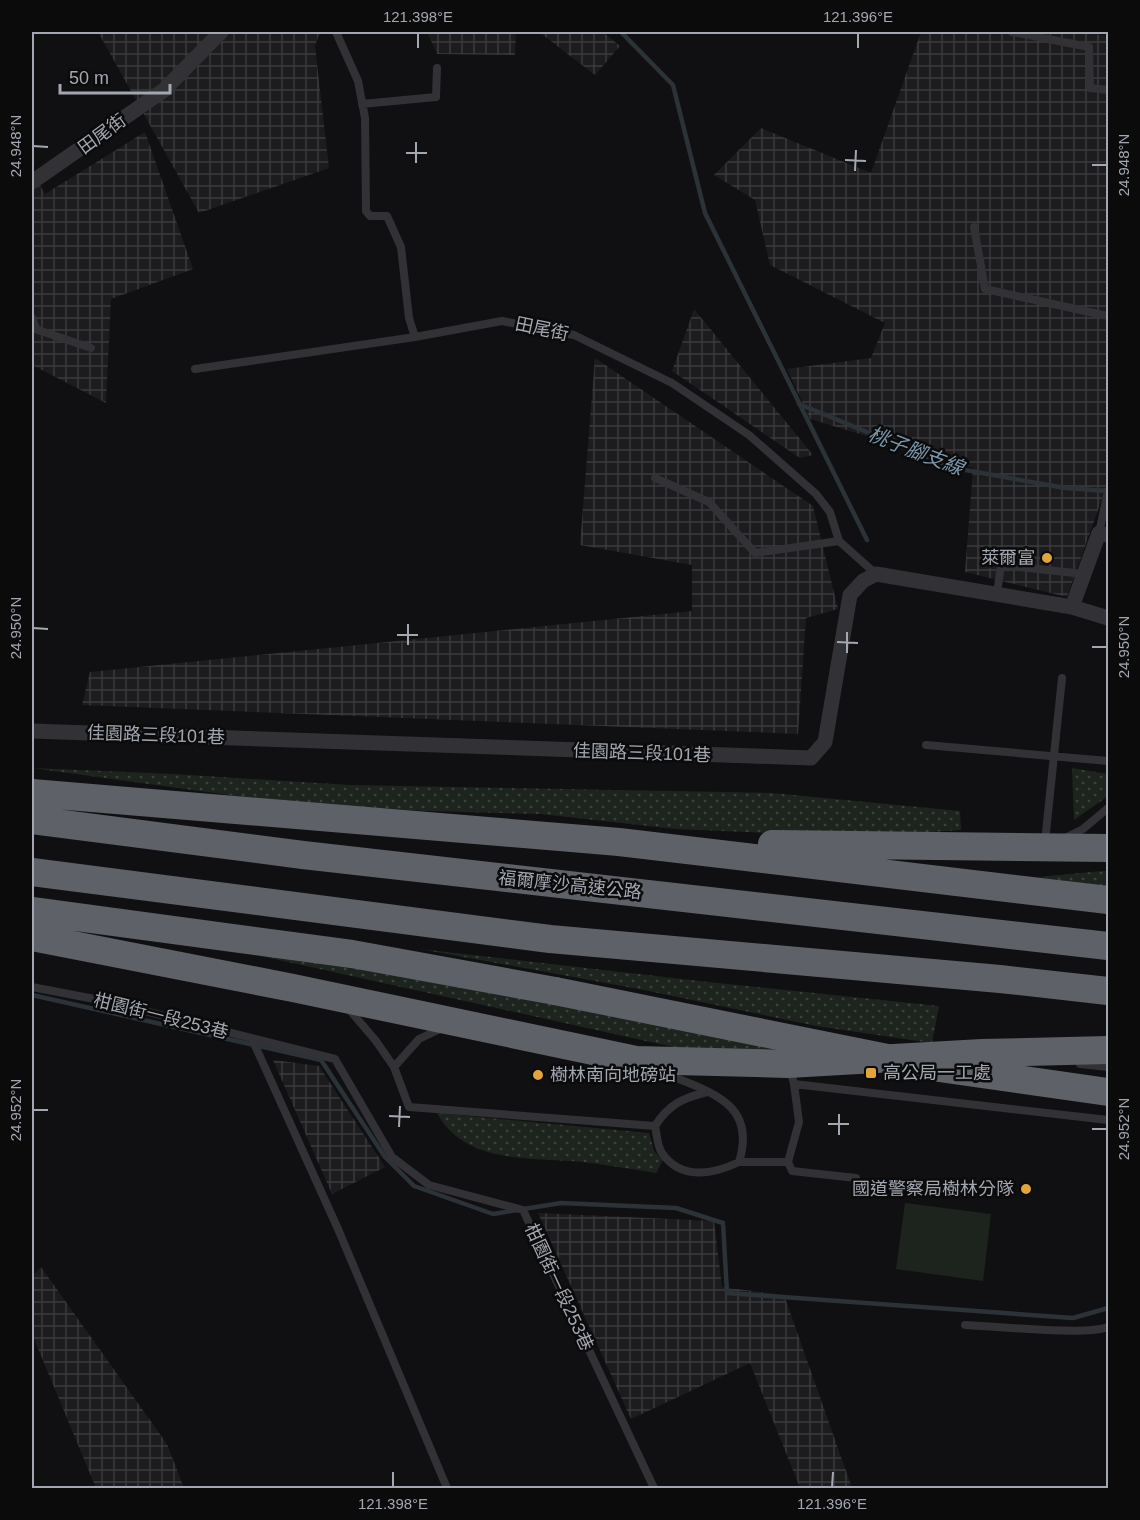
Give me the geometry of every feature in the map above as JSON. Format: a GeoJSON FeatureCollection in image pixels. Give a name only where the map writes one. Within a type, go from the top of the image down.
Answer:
{"type":"FeatureCollection","features":[{"type":"Feature","properties":{"kind":"highway"},"geometry":{"type":"LineString","coordinates":[[32,793],[619,842],[1108,900]]}},
{"type":"Feature","properties":{"kind":"highway","name":"福爾摩沙高速公路"},"geometry":{"type":"LineString","coordinates":[[32,820],[303,855],[1108,946]]}},
{"type":"Feature","properties":{"kind":"highway"},"geometry":{"type":"LineString","coordinates":[[619,842],[1108,848]]}},
{"type":"Feature","properties":{"kind":"highway"},"geometry":{"type":"LineString","coordinates":[[32,872],[550,939],[1000,979],[1108,991]]}},
{"type":"Feature","properties":{"kind":"highway"},"geometry":{"type":"LineString","coordinates":[[32,911],[352,954],[555,991],[932,1067],[1108,1092]]}},
{"type":"Feature","properties":{"kind":"highway"},"geometry":{"type":"LineString","coordinates":[[32,937],[636,1060],[791,1074],[982,1053],[1108,1050]]}},
{"type":"Feature","properties":{"kind":"street","name":"田尾街"},"geometry":{"type":"LineString","coordinates":[[32,182],[164,90],[221,32]]}},
{"type":"Feature","properties":{"kind":"street"},"geometry":{"type":"LineString","coordinates":[[1072,607],[1084,574],[1104,534]]}},
{"type":"Feature","properties":{"kind":"street"},"geometry":{"type":"LineString","coordinates":[[876,574],[1072,607],[1108,618]]}},
{"type":"Feature","properties":{"kind":"street","name":"佳園路三段101巷"},"geometry":{"type":"LineString","coordinates":[[32,731],[811,758],[825,742],[850,595],[863,581],[876,574]]}},
{"type":"Feature","properties":{"kind":"lane"},"geometry":{"type":"LineString","coordinates":[[336,32],[358,81],[365,118],[366,211],[370,216],[387,216],[400,247],[409,318],[415,337]]}},
{"type":"Feature","properties":{"kind":"lane"},"geometry":{"type":"LineString","coordinates":[[1012,32],[1089,47],[1090,88],[1108,90]]}},
{"type":"Feature","properties":{"kind":"lane"},"geometry":{"type":"LineString","coordinates":[[362,104],[436,97],[437,68]]}},
{"type":"Feature","properties":{"kind":"lane"},"geometry":{"type":"LineString","coordinates":[[974,227],[985,289],[1108,316]]}},
{"type":"Feature","properties":{"kind":"lane"},"geometry":{"type":"LineString","coordinates":[[32,318],[34,328],[91,348]]}},
{"type":"Feature","properties":{"kind":"lane","name":"田尾街"},"geometry":{"type":"LineString","coordinates":[[195,369],[415,337],[502,321],[574,334],[672,383],[749,435],[816,494],[830,512],[839,541]]}},
{"type":"Feature","properties":{"kind":"lane"},"geometry":{"type":"LineString","coordinates":[[655,478],[709,502],[755,553],[839,541],[876,574]]}},
{"type":"Feature","properties":{"kind":"lane"},"geometry":{"type":"LineString","coordinates":[[1104,534],[1108,491]]}},
{"type":"Feature","properties":{"kind":"lane"},"geometry":{"type":"LineString","coordinates":[[997,594],[1001,565],[1084,574]]}},
{"type":"Feature","properties":{"kind":"lane"},"geometry":{"type":"LineString","coordinates":[[1044,847],[1062,678]]}},
{"type":"Feature","properties":{"kind":"lane"},"geometry":{"type":"LineString","coordinates":[[926,745],[1055,754],[1108,761]]}},
{"type":"Feature","properties":{"kind":"lane"},"geometry":{"type":"LineString","coordinates":[[1044,847],[1083,829],[1108,808]]}},
{"type":"Feature","properties":{"kind":"lane","name":"柑園街一段253巷"},"geometry":{"type":"LineString","coordinates":[[32,987],[105,1001],[335,1059],[392,1157],[429,1185],[523,1210],[654,1488]]}},
{"type":"Feature","properties":{"kind":"lane"},"geometry":{"type":"LineString","coordinates":[[339,998],[376,1041],[394,1067],[409,1107],[655,1126]]}},
{"type":"Feature","properties":{"kind":"lane"},"geometry":{"type":"LineString","coordinates":[[394,1067],[419,1039],[452,1023]]}},
{"type":"Feature","properties":{"kind":"lane"},"geometry":{"type":"LineString","coordinates":[[252,1039],[338,1229],[447,1488]]}},
{"type":"Feature","properties":{"kind":"lane"},"geometry":{"type":"LineString","coordinates":[[982,1053],[1051,1060]]}},
{"type":"Feature","properties":{"kind":"lane"},"geometry":{"type":"LineString","coordinates":[[636,1060],[730,1104],[740,1118],[745,1144],[739,1162]]}},
{"type":"Feature","properties":{"kind":"lane"},"geometry":{"type":"LineString","coordinates":[[1074,1063],[1108,1067]]}},
{"type":"Feature","properties":{"kind":"lane"},"geometry":{"type":"LineString","coordinates":[[856,1178],[792,1171],[788,1162],[799,1122],[791,1074],[1108,1120]]}},
{"type":"Feature","properties":{"kind":"lane"},"geometry":{"type":"LineString","coordinates":[[707,1092],[682,1098],[664,1111],[655,1126],[661,1152],[676,1167],[695,1174],[720,1171],[739,1162],[788,1162]]}},
{"type":"Feature","properties":{"kind":"lane"},"geometry":{"type":"LineString","coordinates":[[965,1324],[1101,1330],[1108,1327]]}},
{"type":"Feature","properties":{"kind":"shaded area"},"geometry":{"type":"Polygon","coordinates":[[[98,32],[320,32],[315,46],[329,168],[199,213],[98,32]]]}},
{"type":"Feature","properties":{"kind":"shaded area"},"geometry":{"type":"Polygon","coordinates":[[[427,32],[516,32],[515,55],[437,54],[427,32]]]}},
{"type":"Feature","properties":{"kind":"shaded area"},"geometry":{"type":"Polygon","coordinates":[[[539,32],[603,32],[620,46],[595,75],[539,32]]]}},
{"type":"Feature","properties":{"kind":"shaded area"},"geometry":{"type":"Polygon","coordinates":[[[921,32],[1081,32],[1108,36],[1108,482],[1067,597],[965,572],[973,468],[810,419],[787,369],[871,358],[885,323],[770,265],[755,200],[714,175],[761,128],[871,173],[921,32]]]}},
{"type":"Feature","properties":{"kind":"shaded area"},"geometry":{"type":"Polygon","coordinates":[[[145,132],[193,269],[111,299],[106,403],[32,365],[32,172],[45,194],[145,132]]]}},
{"type":"Feature","properties":{"kind":"shaded area"},"geometry":{"type":"Polygon","coordinates":[[[694,309],[813,455],[800,458],[672,371],[694,309]]]}},
{"type":"Feature","properties":{"kind":"shaded area"},"geometry":{"type":"Polygon","coordinates":[[[595,358],[813,506],[838,609],[806,618],[798,734],[82,705],[90,672],[692,611],[692,565],[580,545],[595,358]]]}},
{"type":"Feature","properties":{"kind":"shaded area"},"geometry":{"type":"Polygon","coordinates":[[[32,768],[350,785],[772,793],[960,811],[961,830],[915,833],[773,833],[675,829],[541,814],[426,811],[280,802],[32,768]]]}},
{"type":"Feature","properties":{"kind":"shaded area"},"geometry":{"type":"Polygon","coordinates":[[[1072,768],[1108,774],[1108,796],[1074,820],[1072,768]]]}},
{"type":"Feature","properties":{"kind":"shaded area"},"geometry":{"type":"Polygon","coordinates":[[[1102,871],[1108,871],[1108,887],[1038,877],[1102,871]]]}},
{"type":"Feature","properties":{"kind":"shaded area"},"geometry":{"type":"Polygon","coordinates":[[[420,949],[939,1006],[932,1043],[816,1026],[644,990],[420,949]]]}},
{"type":"Feature","properties":{"kind":"shaded area"},"geometry":{"type":"Polygon","coordinates":[[[261,956],[374,966],[805,1052],[705,1054],[261,956]]]}},
{"type":"Feature","properties":{"kind":"shaded area"},"geometry":{"type":"Polygon","coordinates":[[[273,1060],[319,1066],[385,1167],[332,1194],[273,1060]]]}},
{"type":"Feature","properties":{"kind":"shaded area"},"geometry":{"type":"Polygon","coordinates":[[[437,1113],[649,1133],[654,1151],[663,1160],[656,1173],[583,1162],[501,1155],[464,1142],[449,1130],[437,1113]]]}},
{"type":"Feature","properties":{"kind":"shaded area"},"geometry":{"type":"Polygon","coordinates":[[[905,1203],[991,1214],[983,1281],[896,1269],[905,1203]]]}},
{"type":"Feature","properties":{"kind":"shaded area"},"geometry":{"type":"Polygon","coordinates":[[[538,1213],[714,1221],[722,1287],[784,1295],[852,1488],[800,1488],[750,1363],[631,1419],[538,1213]]]}},
{"type":"Feature","properties":{"kind":"shaded area"},"geometry":{"type":"Polygon","coordinates":[[[41,1267],[167,1444],[184,1488],[96,1488],[32,1334],[32,1276],[41,1267]]]}},
{"type":"Feature","properties":{"kind":"waterway"},"geometry":{"type":"LineString","coordinates":[[621,32],[673,85],[705,213],[867,540]]}},
{"type":"Feature","properties":{"kind":"waterway","name":"桃子腳支線"},"geometry":{"type":"LineString","coordinates":[[799,404],[954,468],[1065,488],[1108,491]]}},
{"type":"Feature","properties":{"kind":"waterway"},"geometry":{"type":"LineString","coordinates":[[32,995],[321,1060],[385,1157],[414,1186],[493,1214],[561,1203],[676,1208],[723,1223],[727,1293],[1073,1318],[1108,1308]]}},
{"type":"Feature","properties":{"kind":"place","name":"萊爾富"},"geometry":{"type":"Point","coordinates":[1047,558]}},
{"type":"Feature","properties":{"kind":"place","name":"高公局一工處"},"geometry":{"type":"Point","coordinates":[871,1073]}},
{"type":"Feature","properties":{"kind":"place","name":"樹林南向地磅站"},"geometry":{"type":"Point","coordinates":[538,1075]}},
{"type":"Feature","properties":{"kind":"place","name":"國道警察局樹林分隊"},"geometry":{"type":"Point","coordinates":[1026,1189]}}]}
